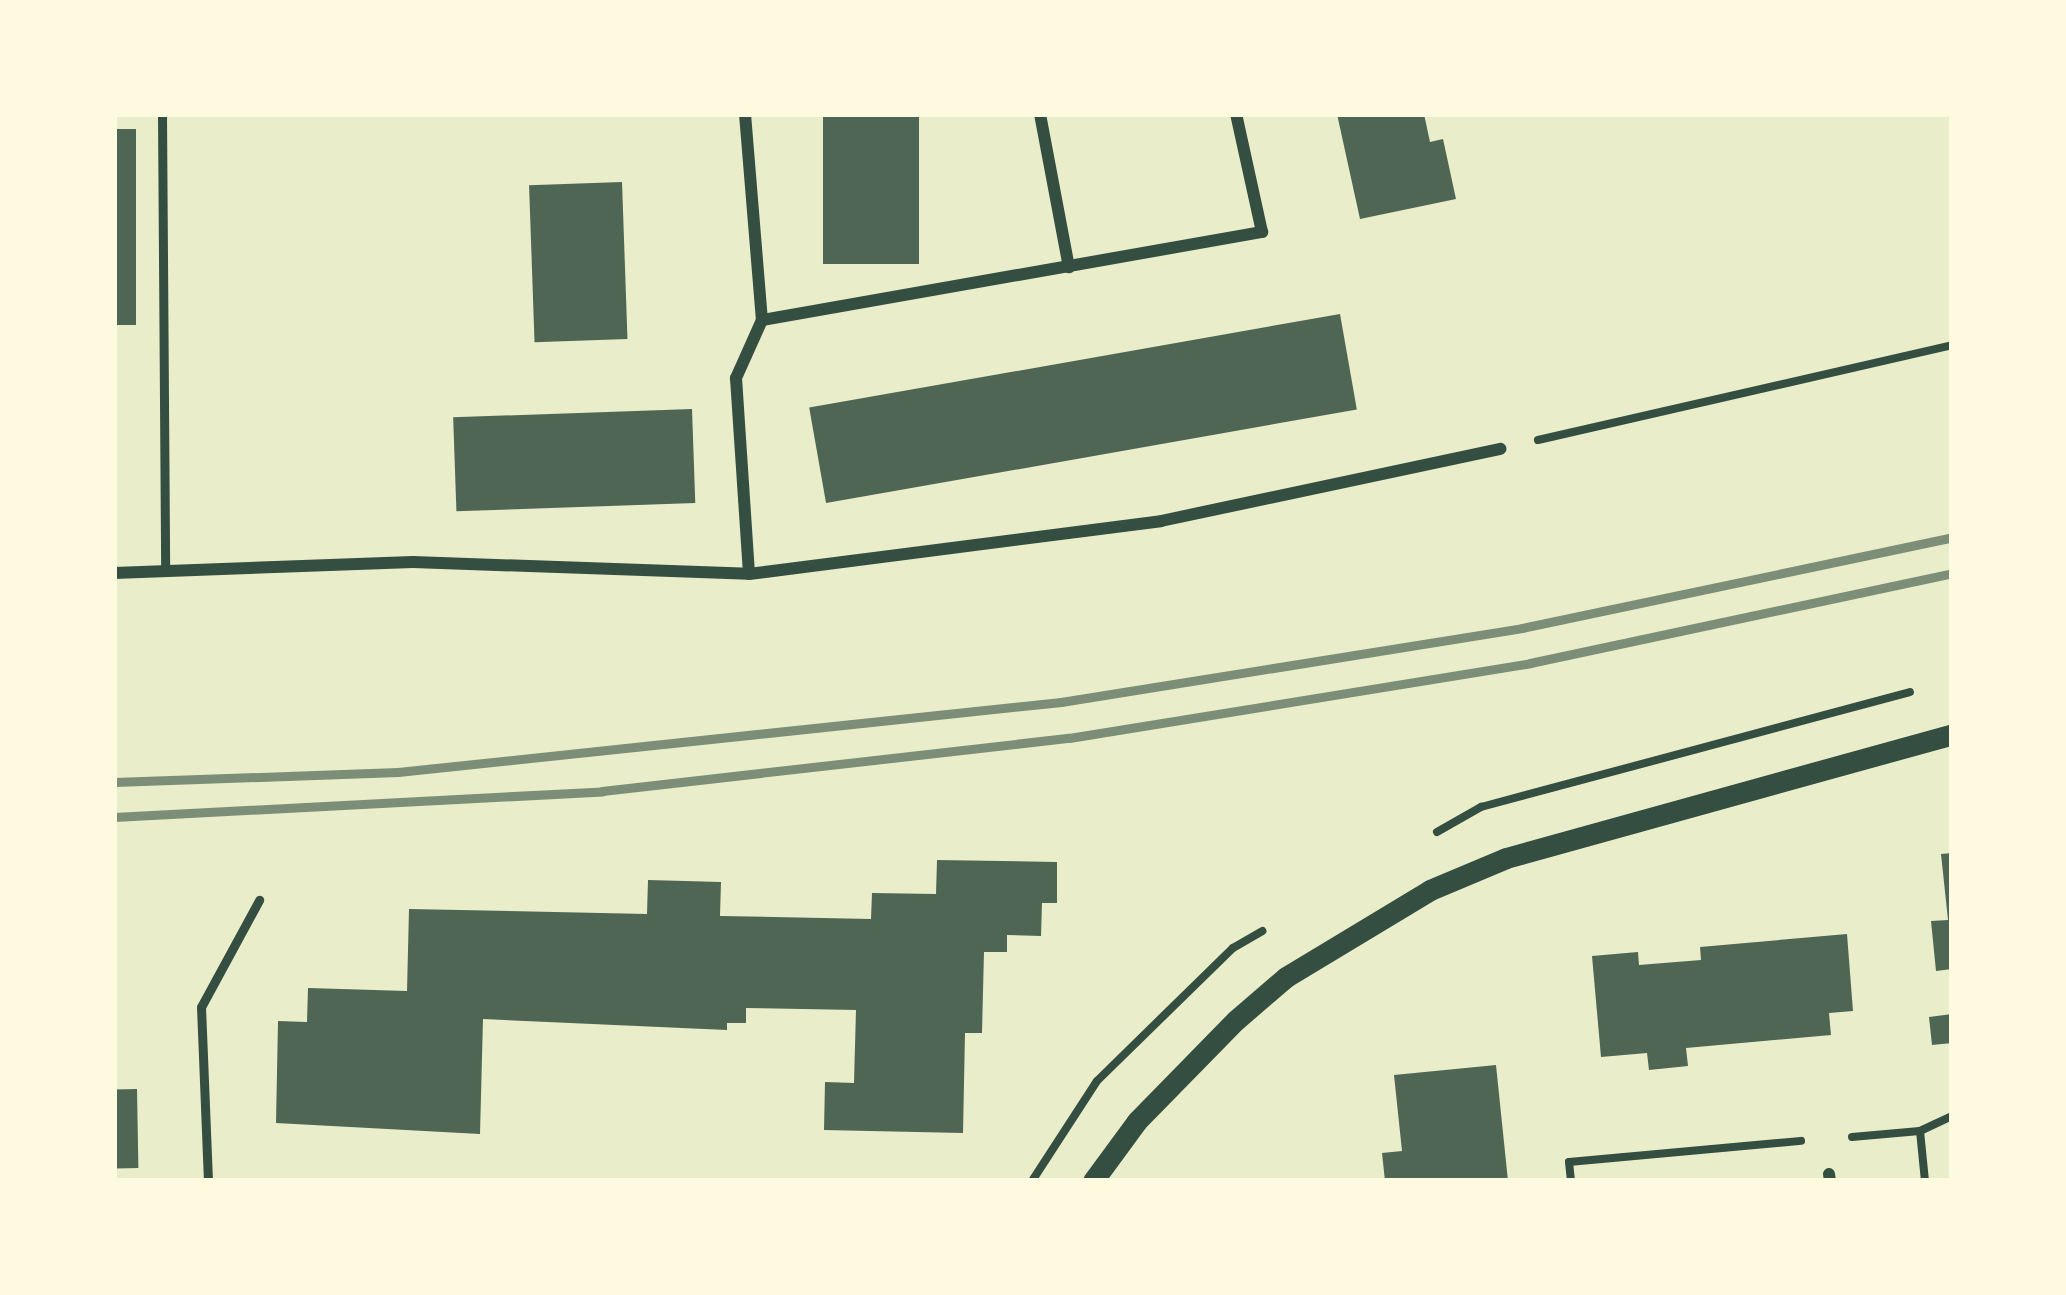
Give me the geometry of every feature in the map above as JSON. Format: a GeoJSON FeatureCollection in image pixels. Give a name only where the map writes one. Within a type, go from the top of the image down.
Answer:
{"type":"FeatureCollection","features":[{"type":"Feature","properties":{"kind":"street"},"geometry":{"type":"LineString","coordinates":[[745,114],[762,320],[736,378],[749,574]]}},
{"type":"Feature","properties":{"kind":"street"},"geometry":{"type":"LineString","coordinates":[[1040,114],[1069,267]]}},
{"type":"Feature","properties":{"kind":"street"},"geometry":{"type":"LineString","coordinates":[[762,320],[1262,232],[1236,114]]}},
{"type":"Feature","properties":{"kind":"street"},"geometry":{"type":"LineString","coordinates":[[114,573],[413,562],[749,574],[1161,521],[1500,449]]}},
{"type":"Feature","properties":{"kind":"street"},"geometry":{"type":"LineString","coordinates":[[1094,1181],[1192,1060],[1252,1006],[1355,932],[1430,890],[1506,858],[1952,734]]}},
{"type":"Feature","properties":{"kind":"lane"},"geometry":{"type":"LineString","coordinates":[[162,114],[165,571]]}},
{"type":"Feature","properties":{"kind":"lane"},"geometry":{"type":"LineString","coordinates":[[208,1181],[201,1007],[260,900]]}},
{"type":"Feature","properties":{"kind":"path"},"geometry":{"type":"LineString","coordinates":[[1500,449],[1952,345]]}},
{"type":"Feature","properties":{"kind":"path"},"geometry":{"type":"LineString","coordinates":[[1571,1181],[1569,1162],[1920,1131],[1952,1117]]}},
{"type":"Feature","properties":{"kind":"path"},"geometry":{"type":"LineString","coordinates":[[1920,1131],[1925,1181]]}},
{"type":"Feature","properties":{"kind":"building"},"geometry":{"type":"Polygon","coordinates":[[[823,114],[919,114],[919,264],[823,264],[823,114]]]}},
{"type":"Feature","properties":{"kind":"building"},"geometry":{"type":"Polygon","coordinates":[[[1337,114],[1424,114],[1430,142],[1443,139],[1456,199],[1360,219],[1337,114]]]}},
{"type":"Feature","properties":{"kind":"building"},"geometry":{"type":"Polygon","coordinates":[[[114,129],[136,129],[136,325],[114,325],[114,129]]]}},
{"type":"Feature","properties":{"kind":"building"},"geometry":{"type":"Polygon","coordinates":[[[622,182],[627,339],[535,342],[529,185],[622,182]]]}},
{"type":"Feature","properties":{"kind":"building"},"geometry":{"type":"Polygon","coordinates":[[[1340,314],[1357,410],[826,503],[809,408],[1340,314]]]}},
{"type":"Feature","properties":{"kind":"building"},"geometry":{"type":"Polygon","coordinates":[[[692,409],[695,503],[456,511],[453,417],[692,409]]]}},
{"type":"Feature","properties":{"kind":"building"},"geometry":{"type":"Polygon","coordinates":[[[1952,853],[1952,969],[1936,971],[1931,921],[1948,920],[1941,854],[1952,853]]]}},
{"type":"Feature","properties":{"kind":"building"},"geometry":{"type":"Polygon","coordinates":[[[937,860],[1057,862],[1057,903],[1042,903],[1041,936],[1007,935],[1007,952],[984,952],[982,1033],[965,1033],[963,1133],[824,1130],[825,1082],[854,1083],[856,1010],[746,1008],[746,1023],[727,1023],[727,1030],[483,1019],[480,1134],[276,1123],[278,1021],[307,1022],[308,988],[407,991],[409,909],[647,914],[648,880],[721,882],[720,916],[871,919],[872,893],[936,894],[937,860]]]}},
{"type":"Feature","properties":{"kind":"building"},"geometry":{"type":"Polygon","coordinates":[[[1847,934],[1853,1011],[1829,1013],[1831,1035],[1686,1048],[1688,1066],[1649,1070],[1647,1053],[1601,1057],[1592,956],[1638,952],[1639,965],[1701,960],[1700,947],[1847,934]]]}},
{"type":"Feature","properties":{"kind":"building"},"geometry":{"type":"Polygon","coordinates":[[[1952,1014],[1952,1043],[1932,1045],[1929,1017],[1952,1014]]]}},
{"type":"Feature","properties":{"kind":"building"},"geometry":{"type":"Polygon","coordinates":[[[1496,1065],[1508,1181],[1385,1181],[1382,1153],[1402,1151],[1394,1075],[1496,1065]]]}},
{"type":"Feature","properties":{"kind":"building"},"geometry":{"type":"Polygon","coordinates":[[[114,1089],[137,1089],[138,1168],[115,1168],[114,1089]]]}},
{"type":"Feature","properties":{"kind":"railway"},"geometry":{"type":"LineString","coordinates":[[114,782],[398,772],[1061,702],[1522,628],[1952,537]]}},
{"type":"Feature","properties":{"kind":"railway"},"geometry":{"type":"LineString","coordinates":[[114,817],[602,791],[1069,738],[1530,663],[1952,573]]}}]}
